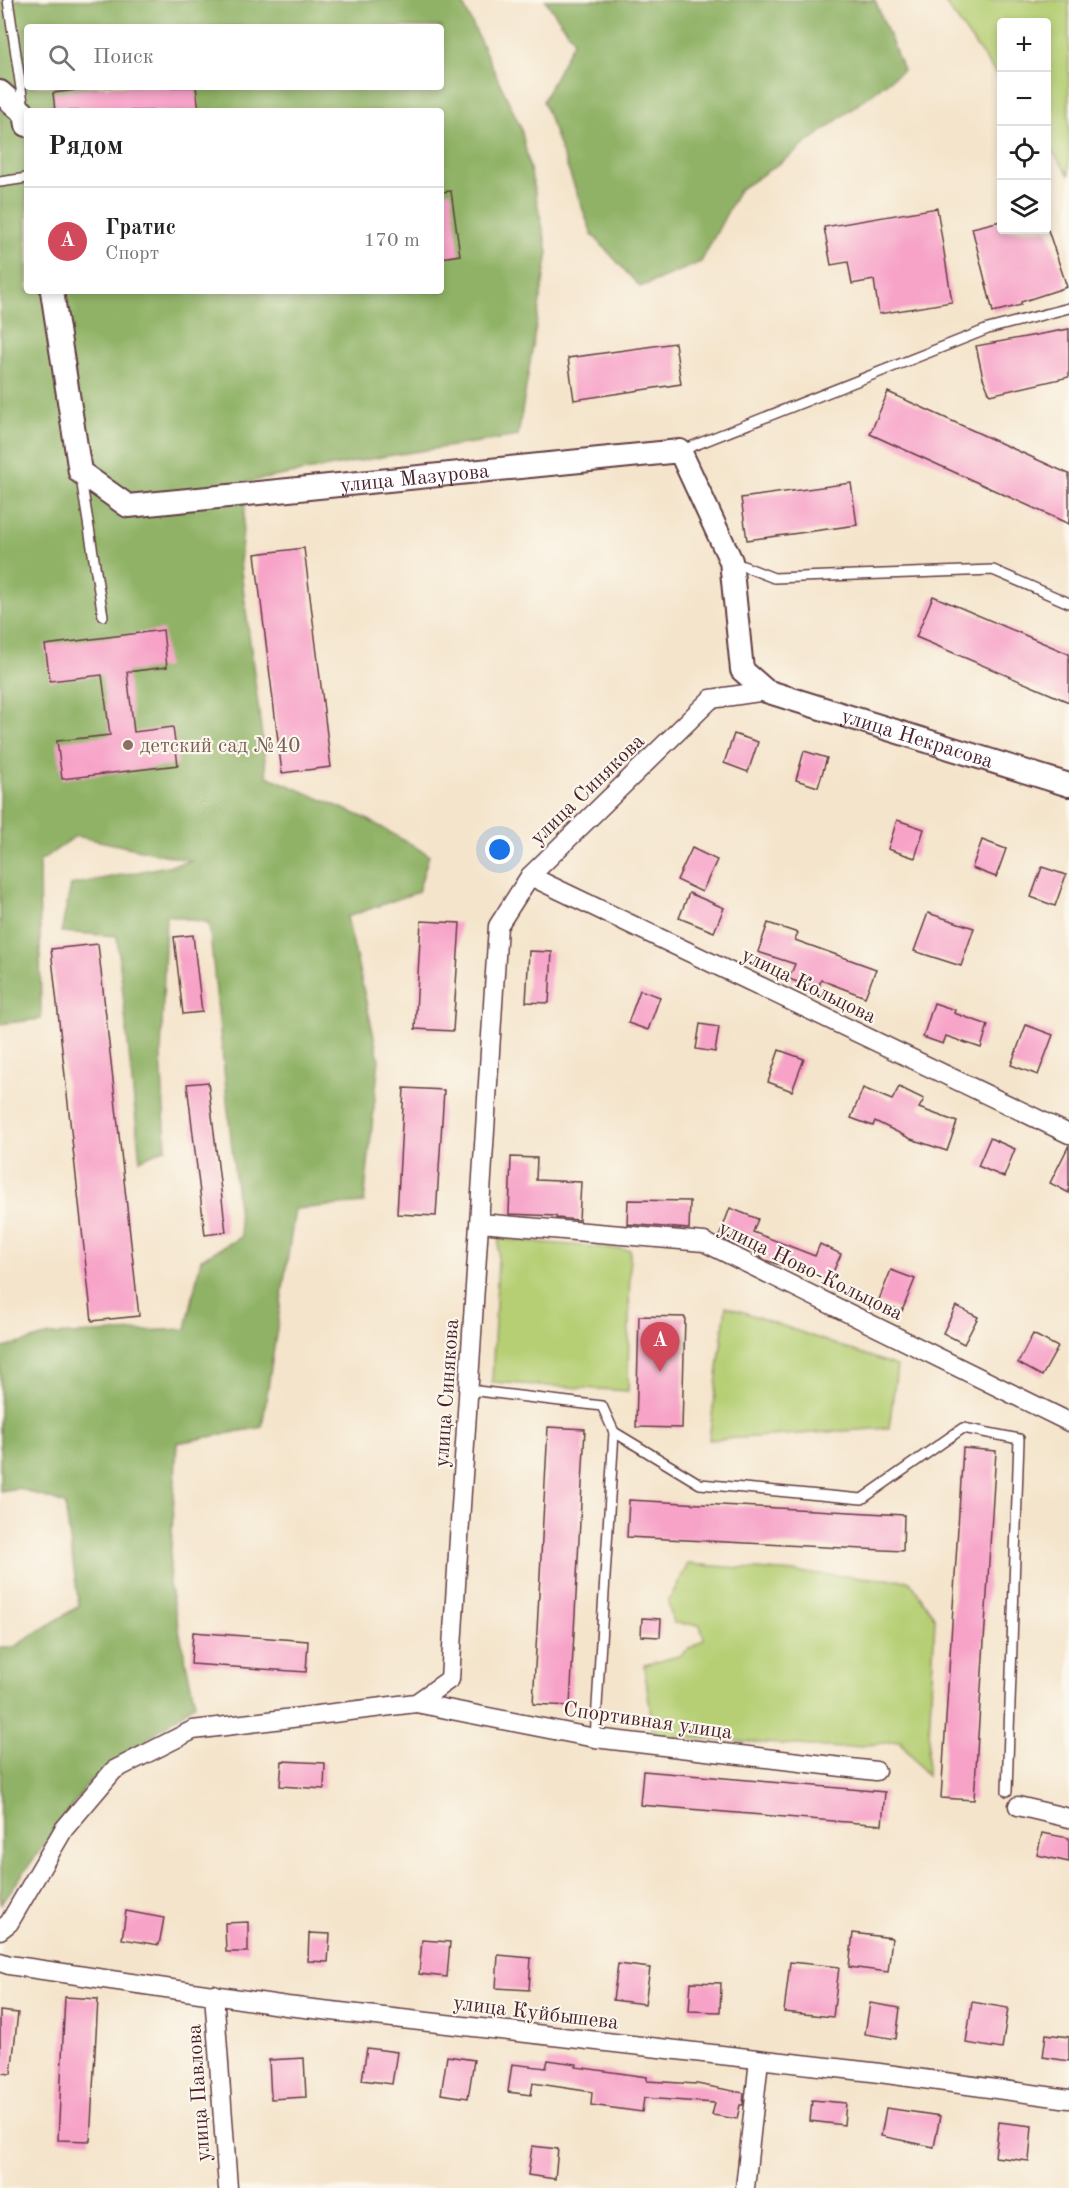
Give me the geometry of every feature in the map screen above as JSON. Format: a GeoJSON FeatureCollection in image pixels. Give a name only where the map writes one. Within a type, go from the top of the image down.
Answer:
{"type":"FeatureCollection","features":[{"type":"Feature","properties":{"kind":"street"},"geometry":{"type":"LineString","coordinates":[[0,92],[24,118]]}},
{"type":"Feature","properties":{"kind":"street"},"geometry":{"type":"LineString","coordinates":[[52,294],[80,472]]}},
{"type":"Feature","properties":{"kind":"street"},"geometry":{"type":"LineString","coordinates":[[680,451],[731,561],[742,670],[766,691]]}},
{"type":"Feature","properties":{"kind":"street","name":"улица Мазурова"},"geometry":{"type":"LineString","coordinates":[[80,472],[128,506],[680,451]]}},
{"type":"Feature","properties":{"kind":"street","name":"улица Некрасова"},"geometry":{"type":"LineString","coordinates":[[766,691],[1069,785]]}},
{"type":"Feature","properties":{"kind":"street","name":"улица Синякова"},"geometry":{"type":"LineString","coordinates":[[0,1930],[9,1923],[64,1829],[114,1770],[193,1730],[416,1703],[450,1679],[498,926],[530,876],[711,699],[766,691]]}},
{"type":"Feature","properties":{"kind":"street","name":"улица Кольцова"},"geometry":{"type":"LineString","coordinates":[[530,876],[1069,1134]]}},
{"type":"Feature","properties":{"kind":"street","name":"улица Ново-Кольцова"},"geometry":{"type":"LineString","coordinates":[[480,1224],[704,1242],[1069,1422]]}},
{"type":"Feature","properties":{"kind":"street","name":"Спортивная улица"},"geometry":{"type":"LineString","coordinates":[[416,1703],[595,1738],[876,1771]]}},
{"type":"Feature","properties":{"kind":"street"},"geometry":{"type":"LineString","coordinates":[[1012,1799],[1069,1818]]}},
{"type":"Feature","properties":{"kind":"street","name":"улица Куйбышева"},"geometry":{"type":"LineString","coordinates":[[0,1962],[287,2006],[759,2060],[1069,2099]]}},
{"type":"Feature","properties":{"kind":"street","name":"улица Павлова"},"geometry":{"type":"LineString","coordinates":[[214,1994],[228,2188]]}},
{"type":"Feature","properties":{"kind":"street"},"geometry":{"type":"LineString","coordinates":[[745,2188],[759,2060]]}},
{"type":"Feature","properties":{"kind":"lane"},"geometry":{"type":"LineString","coordinates":[[8,0],[24,108]]}},
{"type":"Feature","properties":{"kind":"lane"},"geometry":{"type":"LineString","coordinates":[[0,182],[24,178]]}},
{"type":"Feature","properties":{"kind":"lane"},"geometry":{"type":"LineString","coordinates":[[680,451],[988,329],[1069,308]]}},
{"type":"Feature","properties":{"kind":"lane"},"geometry":{"type":"LineString","coordinates":[[80,472],[103,616]]}},
{"type":"Feature","properties":{"kind":"lane"},"geometry":{"type":"LineString","coordinates":[[731,561],[774,578],[993,570],[1069,603]]}},
{"type":"Feature","properties":{"kind":"lane"},"geometry":{"type":"LineString","coordinates":[[469,1390],[602,1406],[614,1432],[595,1738]]}},
{"type":"Feature","properties":{"kind":"lane"},"geometry":{"type":"LineString","coordinates":[[614,1432],[700,1484],[862,1500],[963,1428],[1019,1439],[1012,1799]]}},
{"type":"Feature","properties":{"kind":"green space"},"geometry":{"type":"Polygon","coordinates":[[[0,0],[461,0],[521,128],[548,252],[518,436],[387,456],[247,482],[240,563],[267,776],[367,819],[429,855],[418,892],[347,917],[379,1059],[364,1203],[295,1209],[262,1427],[177,1443],[169,1584],[195,1704],[90,1781],[1,1904],[0,1647],[14,1647],[79,1606],[65,1504],[18,1488],[0,1491],[0,1349],[49,1335],[186,1329],[201,1259],[241,1237],[209,923],[166,915],[161,1056],[166,1148],[140,1160],[117,936],[61,932],[71,885],[193,861],[76,836],[39,862],[41,1019],[0,1024],[0,0]]]}},
{"type":"Feature","properties":{"kind":"green space"},"geometry":{"type":"Polygon","coordinates":[[[545,0],[875,0],[903,70],[786,159],[739,190],[701,262],[640,287],[592,234],[543,101],[574,40],[545,0]]]}},
{"type":"Feature","properties":{"kind":"green space"},"geometry":{"type":"Polygon","coordinates":[[[943,0],[1069,0],[1069,175],[1051,150],[1051,18],[997,18],[997,75],[943,0]]]}},
{"type":"Feature","properties":{"kind":"green space"},"geometry":{"type":"Polygon","coordinates":[[[499,1239],[630,1250],[628,1391],[492,1382],[499,1239]]]}},
{"type":"Feature","properties":{"kind":"green space"},"geometry":{"type":"Polygon","coordinates":[[[726,1306],[897,1366],[889,1428],[709,1440],[726,1306]]]}},
{"type":"Feature","properties":{"kind":"green space"},"geometry":{"type":"Polygon","coordinates":[[[688,1564],[910,1581],[935,1618],[927,1776],[900,1741],[843,1748],[654,1736],[644,1665],[679,1656],[704,1639],[700,1625],[673,1623],[668,1602],[688,1564]]]}},
{"type":"Feature","properties":{"kind":"building"},"geometry":{"type":"Polygon","coordinates":[[[77,90],[196,90],[199,108],[55,108],[53,93],[77,90]]]}},
{"type":"Feature","properties":{"kind":"building"},"geometry":{"type":"Polygon","coordinates":[[[451,191],[460,255],[444,258],[444,192],[451,191]]]}},
{"type":"Feature","properties":{"kind":"building"},"geometry":{"type":"Polygon","coordinates":[[[937,208],[952,302],[879,314],[874,280],[852,284],[848,262],[831,265],[824,227],[937,208]]]}},
{"type":"Feature","properties":{"kind":"building"},"geometry":{"type":"Polygon","coordinates":[[[997,222],[997,234],[1049,234],[1067,287],[1021,302],[1021,305],[993,312],[972,228],[997,222]]]}},
{"type":"Feature","properties":{"kind":"building"},"geometry":{"type":"Polygon","coordinates":[[[1069,329],[1069,377],[990,395],[983,378],[976,346],[1069,329]]]}},
{"type":"Feature","properties":{"kind":"building"},"geometry":{"type":"Polygon","coordinates":[[[675,343],[681,384],[574,400],[568,358],[675,343]]]}},
{"type":"Feature","properties":{"kind":"building"},"geometry":{"type":"Polygon","coordinates":[[[888,392],[1069,474],[1069,524],[870,434],[888,392]]]}},
{"type":"Feature","properties":{"kind":"building"},"geometry":{"type":"Polygon","coordinates":[[[851,483],[857,525],[747,540],[741,498],[851,483]]]}},
{"type":"Feature","properties":{"kind":"building"},"geometry":{"type":"Polygon","coordinates":[[[304,548],[331,767],[282,773],[255,554],[304,548]]]}},
{"type":"Feature","properties":{"kind":"building"},"geometry":{"type":"Polygon","coordinates":[[[933,596],[1069,654],[1069,702],[916,637],[933,596]]]}},
{"type":"Feature","properties":{"kind":"building"},"geometry":{"type":"Polygon","coordinates":[[[163,630],[167,667],[127,672],[134,732],[173,727],[178,765],[62,779],[57,741],[110,735],[102,675],[50,681],[45,645],[163,630]]]}},
{"type":"Feature","properties":{"kind":"building"},"geometry":{"type":"Polygon","coordinates":[[[734,734],[758,742],[748,772],[724,763],[734,734]]]}},
{"type":"Feature","properties":{"kind":"building"},"geometry":{"type":"Polygon","coordinates":[[[804,751],[827,758],[818,787],[796,780],[804,751]]]}},
{"type":"Feature","properties":{"kind":"building"},"geometry":{"type":"Polygon","coordinates":[[[897,820],[924,829],[915,858],[888,849],[897,820]]]}},
{"type":"Feature","properties":{"kind":"building"},"geometry":{"type":"Polygon","coordinates":[[[982,840],[1006,849],[996,877],[972,868],[982,840]]]}},
{"type":"Feature","properties":{"kind":"building"},"geometry":{"type":"Polygon","coordinates":[[[692,848],[717,860],[702,892],[677,880],[692,848]]]}},
{"type":"Feature","properties":{"kind":"building"},"geometry":{"type":"Polygon","coordinates":[[[1042,867],[1066,875],[1055,906],[1031,897],[1042,867]]]}},
{"type":"Feature","properties":{"kind":"building"},"geometry":{"type":"Polygon","coordinates":[[[689,893],[724,908],[714,932],[679,918],[689,893]]]}},
{"type":"Feature","properties":{"kind":"building"},"geometry":{"type":"Polygon","coordinates":[[[928,913],[974,928],[961,966],[914,951],[928,913]]]}},
{"type":"Feature","properties":{"kind":"building"},"geometry":{"type":"Polygon","coordinates":[[[421,921],[460,923],[453,1031],[415,1029],[421,921]]]}},
{"type":"Feature","properties":{"kind":"building"},"geometry":{"type":"Polygon","coordinates":[[[768,923],[798,933],[795,940],[876,969],[865,997],[821,980],[818,989],[789,979],[795,964],[758,952],[768,923]]]}},
{"type":"Feature","properties":{"kind":"building"},"geometry":{"type":"Polygon","coordinates":[[[193,935],[202,1012],[183,1014],[174,937],[193,935]]]}},
{"type":"Feature","properties":{"kind":"building"},"geometry":{"type":"Polygon","coordinates":[[[98,944],[139,1316],[92,1321],[51,949],[98,944]]]}},
{"type":"Feature","properties":{"kind":"building"},"geometry":{"type":"Polygon","coordinates":[[[529,951],[552,952],[549,1003],[526,1002],[529,951]]]}},
{"type":"Feature","properties":{"kind":"building"},"geometry":{"type":"Polygon","coordinates":[[[640,990],[660,997],[648,1030],[628,1023],[640,990]]]}},
{"type":"Feature","properties":{"kind":"building"},"geometry":{"type":"Polygon","coordinates":[[[934,1003],[988,1025],[981,1048],[946,1036],[943,1044],[923,1037],[934,1003]]]}},
{"type":"Feature","properties":{"kind":"building"},"geometry":{"type":"Polygon","coordinates":[[[700,1024],[719,1027],[715,1052],[696,1049],[700,1024]]]}},
{"type":"Feature","properties":{"kind":"building"},"geometry":{"type":"Polygon","coordinates":[[[1026,1025],[1053,1035],[1038,1075],[1011,1065],[1026,1025]]]}},
{"type":"Feature","properties":{"kind":"building"},"geometry":{"type":"Polygon","coordinates":[[[779,1050],[804,1059],[792,1091],[768,1082],[779,1050]]]}},
{"type":"Feature","properties":{"kind":"building"},"geometry":{"type":"Polygon","coordinates":[[[208,1082],[226,1232],[205,1235],[187,1084],[208,1082]]]}},
{"type":"Feature","properties":{"kind":"building"},"geometry":{"type":"Polygon","coordinates":[[[899,1087],[924,1099],[919,1108],[957,1122],[947,1151],[911,1139],[875,1121],[873,1126],[851,1118],[863,1088],[892,1100],[899,1087]]]}},
{"type":"Feature","properties":{"kind":"building"},"geometry":{"type":"Polygon","coordinates":[[[404,1088],[444,1090],[436,1216],[397,1214],[404,1088]]]}},
{"type":"Feature","properties":{"kind":"building"},"geometry":{"type":"Polygon","coordinates":[[[990,1138],[1015,1149],[1004,1177],[978,1166],[990,1138]]]}},
{"type":"Feature","properties":{"kind":"building"},"geometry":{"type":"Polygon","coordinates":[[[1069,1145],[1069,1193],[1050,1183],[1069,1145]]]}},
{"type":"Feature","properties":{"kind":"building"},"geometry":{"type":"Polygon","coordinates":[[[511,1157],[537,1158],[536,1180],[581,1182],[579,1220],[556,1218],[556,1216],[509,1214],[511,1157]]]}},
{"type":"Feature","properties":{"kind":"building"},"geometry":{"type":"Polygon","coordinates":[[[628,1200],[690,1201],[689,1229],[627,1224],[628,1200]]]}},
{"type":"Feature","properties":{"kind":"building"},"geometry":{"type":"Polygon","coordinates":[[[730,1208],[758,1219],[753,1232],[815,1256],[820,1244],[841,1254],[829,1281],[782,1259],[780,1265],[765,1260],[760,1257],[761,1255],[719,1237],[730,1208]]]}},
{"type":"Feature","properties":{"kind":"building"},"geometry":{"type":"Polygon","coordinates":[[[891,1270],[915,1279],[902,1311],[878,1302],[891,1270]]]}},
{"type":"Feature","properties":{"kind":"building"},"geometry":{"type":"Polygon","coordinates":[[[956,1306],[978,1317],[964,1344],[943,1333],[956,1306]]]}},
{"type":"Feature","properties":{"kind":"building"},"geometry":{"type":"Polygon","coordinates":[[[639,1316],[685,1317],[682,1428],[636,1427],[639,1316]]]}},
{"type":"Feature","properties":{"kind":"building"},"geometry":{"type":"Polygon","coordinates":[[[1033,1334],[1058,1347],[1042,1376],[1018,1363],[1033,1334]]]}},
{"type":"Feature","properties":{"kind":"building"},"geometry":{"type":"Polygon","coordinates":[[[548,1427],[585,1429],[570,1706],[533,1704],[548,1427]]]}},
{"type":"Feature","properties":{"kind":"building"},"geometry":{"type":"Polygon","coordinates":[[[963,1448],[996,1451],[974,1800],[941,1798],[963,1448]]]}},
{"type":"Feature","properties":{"kind":"building"},"geometry":{"type":"Polygon","coordinates":[[[629,1500],[904,1515],[903,1551],[627,1537],[629,1500]]]}},
{"type":"Feature","properties":{"kind":"building"},"geometry":{"type":"Polygon","coordinates":[[[642,1618],[661,1619],[660,1637],[641,1636],[642,1618]]]}},
{"type":"Feature","properties":{"kind":"building"},"geometry":{"type":"Polygon","coordinates":[[[193,1632],[308,1641],[306,1672],[191,1664],[193,1632]]]}},
{"type":"Feature","properties":{"kind":"building"},"geometry":{"type":"Polygon","coordinates":[[[282,1761],[325,1763],[324,1789],[280,1786],[282,1761]]]}},
{"type":"Feature","properties":{"kind":"building"},"geometry":{"type":"Polygon","coordinates":[[[643,1771],[885,1792],[882,1825],[640,1805],[643,1771]]]}},
{"type":"Feature","properties":{"kind":"building"},"geometry":{"type":"Polygon","coordinates":[[[1042,1833],[1069,1838],[1069,1862],[1037,1855],[1042,1833]]]}},
{"type":"Feature","properties":{"kind":"building"},"geometry":{"type":"Polygon","coordinates":[[[126,1911],[164,1918],[159,1945],[122,1939],[126,1911]]]}},
{"type":"Feature","properties":{"kind":"building"},"geometry":{"type":"Polygon","coordinates":[[[248,1922],[248,1952],[226,1952],[225,1923],[248,1922]]]}},
{"type":"Feature","properties":{"kind":"building"},"geometry":{"type":"Polygon","coordinates":[[[309,1933],[330,1934],[328,1962],[308,1961],[309,1933]]]}},
{"type":"Feature","properties":{"kind":"building"},"geometry":{"type":"Polygon","coordinates":[[[853,1933],[892,1938],[888,1972],[849,1967],[853,1933]]]}},
{"type":"Feature","properties":{"kind":"building"},"geometry":{"type":"Polygon","coordinates":[[[422,1940],[450,1942],[447,1977],[419,1974],[422,1940]]]}},
{"type":"Feature","properties":{"kind":"building"},"geometry":{"type":"Polygon","coordinates":[[[498,1955],[531,1958],[529,1990],[496,1988],[498,1955]]]}},
{"type":"Feature","properties":{"kind":"building"},"geometry":{"type":"Polygon","coordinates":[[[790,1962],[839,1967],[833,2017],[784,2012],[790,1962]]]}},
{"type":"Feature","properties":{"kind":"building"},"geometry":{"type":"Polygon","coordinates":[[[618,1964],[650,1968],[645,2004],[613,2000],[618,1964]]]}},
{"type":"Feature","properties":{"kind":"building"},"geometry":{"type":"Polygon","coordinates":[[[691,1982],[721,1983],[720,2012],[689,2011],[691,1982]]]}},
{"type":"Feature","properties":{"kind":"building"},"geometry":{"type":"Polygon","coordinates":[[[65,1997],[98,1999],[90,2141],[58,2140],[65,1997]]]}},
{"type":"Feature","properties":{"kind":"building"},"geometry":{"type":"Polygon","coordinates":[[[972,2002],[1008,2008],[1002,2049],[966,2043],[972,2002]]]}},
{"type":"Feature","properties":{"kind":"building"},"geometry":{"type":"Polygon","coordinates":[[[870,2003],[900,2008],[896,2039],[865,2034],[870,2003]]]}},
{"type":"Feature","properties":{"kind":"building"},"geometry":{"type":"Polygon","coordinates":[[[0,2011],[18,2013],[11,2074],[0,2073],[0,2011]]]}},
{"type":"Feature","properties":{"kind":"building"},"geometry":{"type":"Polygon","coordinates":[[[1046,2034],[1069,2037],[1069,2061],[1043,2057],[1046,2034]]]}},
{"type":"Feature","properties":{"kind":"building"},"geometry":{"type":"Polygon","coordinates":[[[367,2048],[397,2052],[392,2084],[362,2080],[367,2048]]]}},
{"type":"Feature","properties":{"kind":"building"},"geometry":{"type":"Polygon","coordinates":[[[447,2056],[474,2060],[468,2098],[441,2094],[447,2056]]]}},
{"type":"Feature","properties":{"kind":"building"},"geometry":{"type":"Polygon","coordinates":[[[304,2058],[306,2097],[271,2099],[269,2060],[304,2058]]]}},
{"type":"Feature","properties":{"kind":"building"},"geometry":{"type":"Polygon","coordinates":[[[548,2060],[577,2064],[576,2067],[647,2077],[647,2081],[697,2084],[744,2093],[743,2105],[740,2105],[737,2119],[712,2115],[715,2103],[644,2098],[642,2112],[591,2105],[592,2092],[533,2083],[531,2095],[508,2092],[512,2064],[546,2068],[548,2060]]]}},
{"type":"Feature","properties":{"kind":"building"},"geometry":{"type":"Polygon","coordinates":[[[812,2100],[846,2103],[844,2125],[810,2121],[812,2100]]]}},
{"type":"Feature","properties":{"kind":"building"},"geometry":{"type":"Polygon","coordinates":[[[886,2108],[940,2116],[934,2147],[881,2136],[886,2108]]]}},
{"type":"Feature","properties":{"kind":"building"},"geometry":{"type":"Polygon","coordinates":[[[999,2122],[1032,2126],[1029,2161],[995,2157],[999,2122]]]}},
{"type":"Feature","properties":{"kind":"building"},"geometry":{"type":"Polygon","coordinates":[[[532,2146],[558,2149],[555,2179],[528,2175],[532,2146]]]}},
{"type":"Feature","properties":{"kind":"place","name":"детский сад №40"},"geometry":{"type":"Point","coordinates":[128,745]}},
{"type":"Feature","properties":{"kind":"place","name":"Гратис"},"geometry":{"type":"Point","coordinates":[660,1372]}}]}
